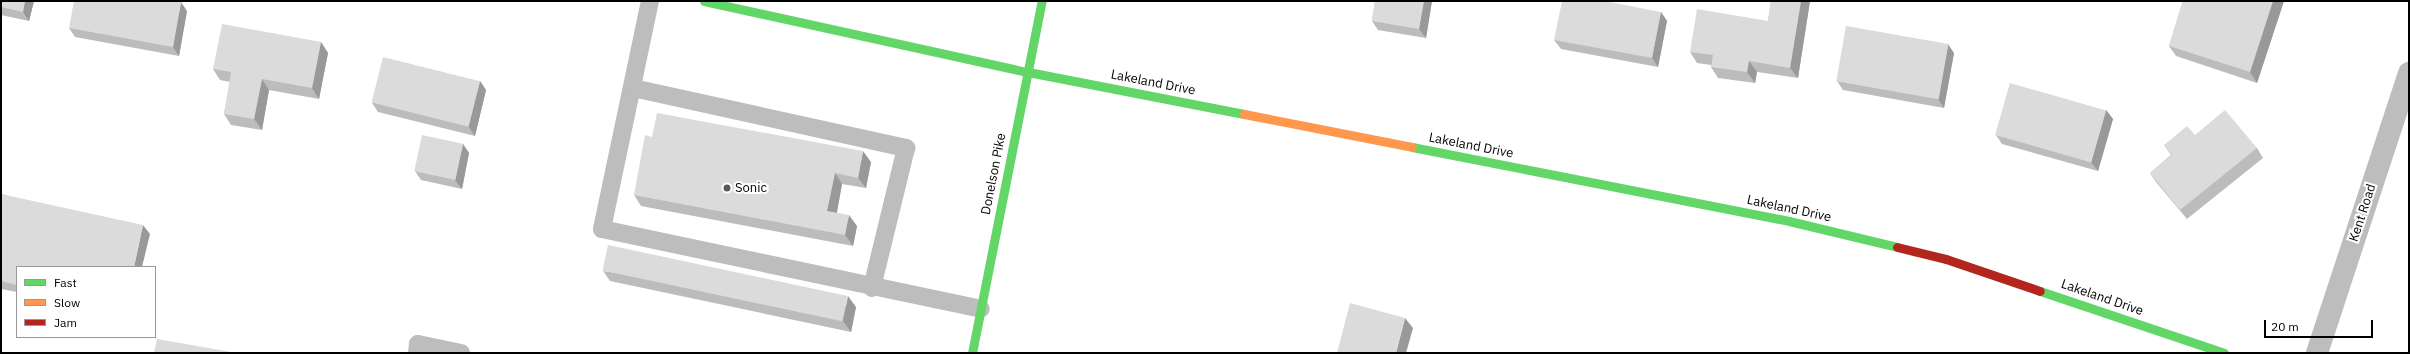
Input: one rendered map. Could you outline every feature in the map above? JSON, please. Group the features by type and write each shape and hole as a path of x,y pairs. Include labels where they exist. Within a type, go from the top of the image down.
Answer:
{"street":[{"name":"Lakeland Drive","path":"704,1 726,3 1028,72 1788,221 1946,259 2224,353"},
{"name":"Donelson Pike","path":"972,353 1042,1"},
{"name":"Kent Road","path":"2317,353 2409,73"}],"lane":[{"path":"650,1 633,88 602,229 872,288 981,308"},
{"path":"633,88 906,148 872,288"},
{"path":"416,353 418,344 461,353"}],"building":[{"path":"1,1 25,1 23,12 1,7"},
{"path":"74,1 181,2 173,47 69,28"},
{"path":"1375,1 1424,1 1419,29 1372,21"},
{"path":"1562,1 1604,1 1661,12 1652,58 1554,40"},
{"path":"1771,1 1801,1 1790,68 1749,61 1747,72 1711,67 1713,55 1690,52 1697,9 1768,21"},
{"path":"2183,1 2273,1 2250,72 2169,46"},
{"path":"222,24 321,42 312,88 262,79 254,119 224,114 231,72 213,69"},
{"path":"1846,26 1948,44 1939,99 1836,81"},
{"path":"383,57 480,81 469,127 372,103"},
{"path":"2010,83 2106,111 2091,162 1995,135"},
{"path":"2225,110 2257,148 2180,210 2150,173 2172,155 2164,145 2187,126 2195,135"},
{"path":"657,113 863,151 858,178 835,173 827,211 849,215 845,235 634,195 645,135 652,137"},
{"path":"422,135 463,144 455,180 414,171"},
{"path":"1,194 143,225 134,266 16,266 16,285 1,281"},
{"path":"608,245 848,296 842,321 603,270"},
{"path":"1350,303 1405,318 1396,353 1337,353"},
{"path":"157,339 237,353 154,353"}],"traffic: fast":[{"path":"704,1 1028,72 1244,114"},
{"path":"972,353 1042,1"},
{"path":"1412,147 1789,221 1897,247"},
{"path":"2040,291 2224,353"}],"traffic: slow":[{"path":"1244,114 1412,147"}],"traffic: jam":[{"path":"1897,247 1946,259 2040,291"}],"place":[{"name":"Sonic","path":"727,188"}]}
